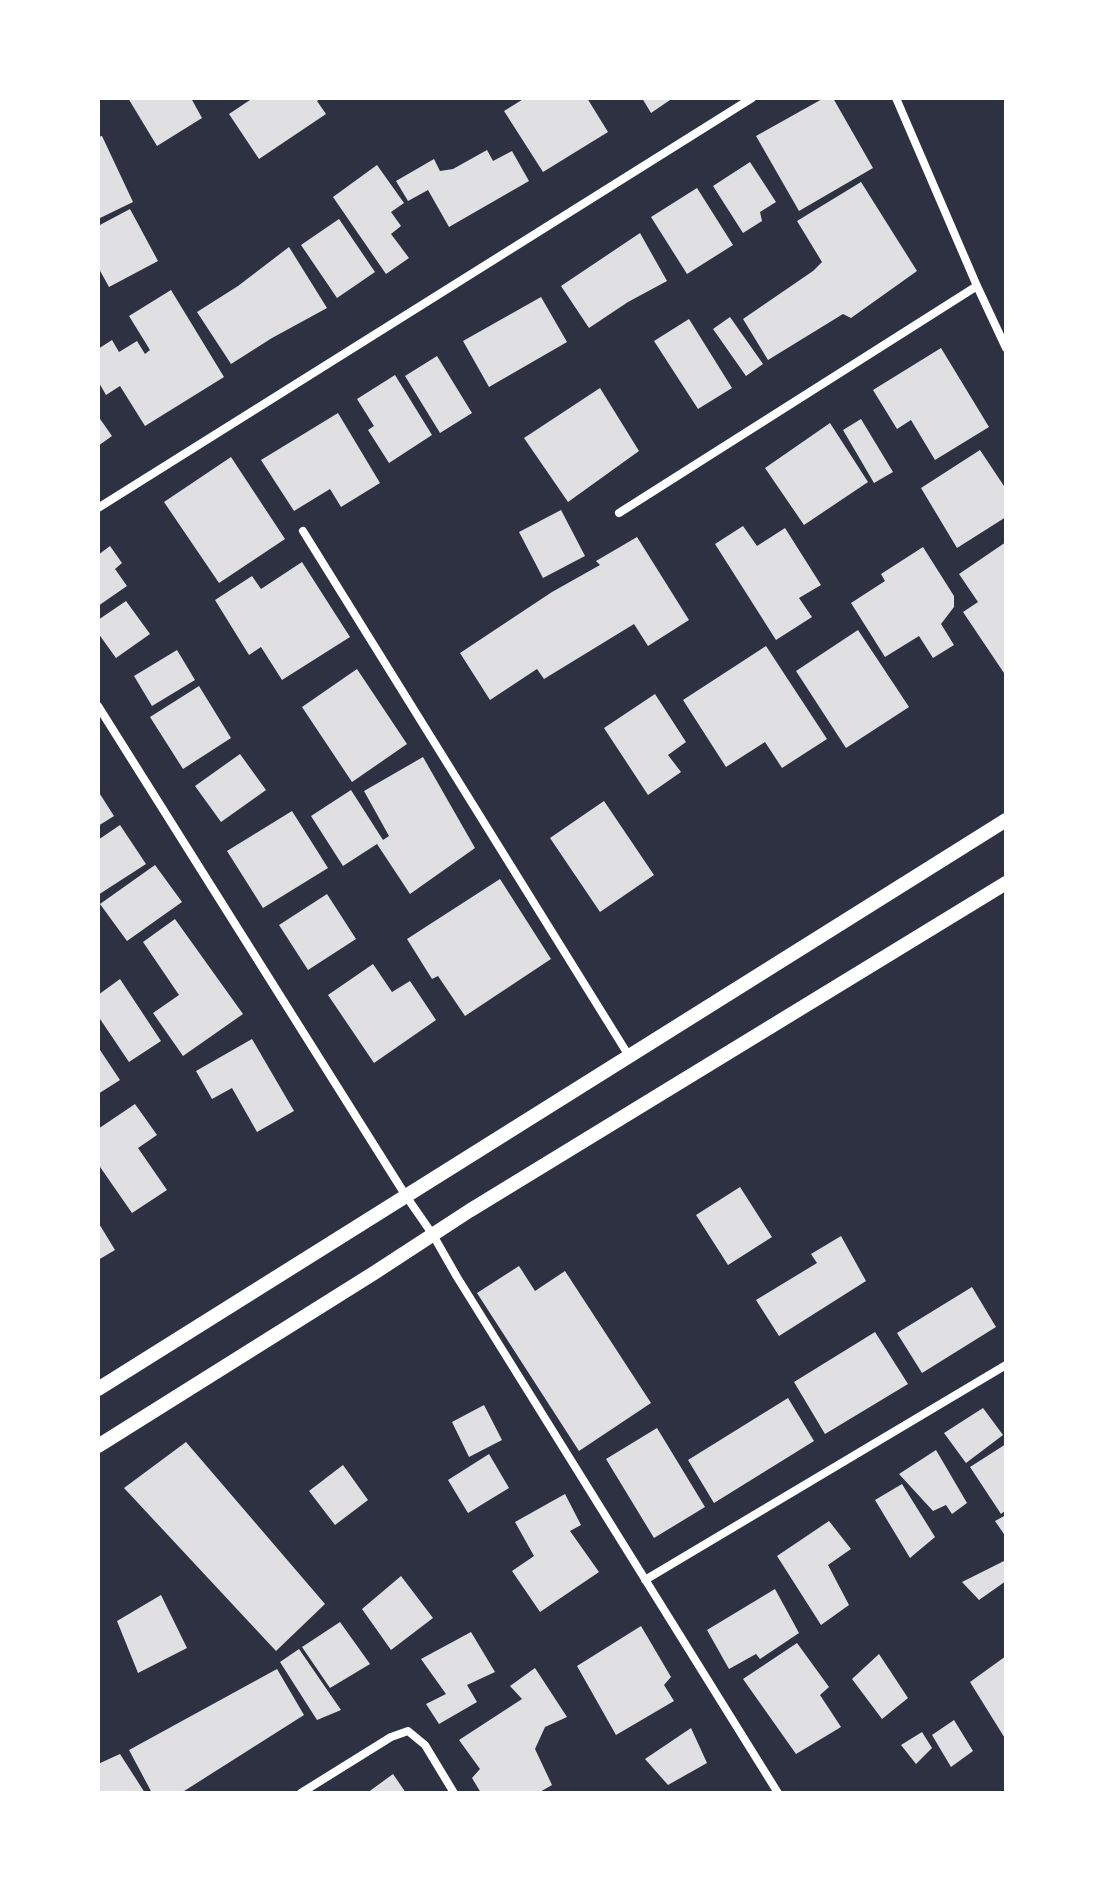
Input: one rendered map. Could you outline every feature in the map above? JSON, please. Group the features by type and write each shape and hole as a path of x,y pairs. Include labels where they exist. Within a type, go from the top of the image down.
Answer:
{"street":[{"path":"98,508 752,98"},
{"path":"896,98 1006,348"},
{"path":"619,513 977,286"},
{"path":"303,531 629,1056"},
{"path":"98,706 433,1235 778,1793"},
{"path":"98,1389 1006,820"},
{"path":"98,1446 469,1211 1006,883"},
{"path":"645,1580 1006,1365"},
{"path":"301,1793 391,1737 408,1731 425,1745 454,1793"}],"building":[{"path":"128,98 191,98 202,118 157,146"},
{"path":"253,98 321,98 317,101 326,114 259,159 229,114"},
{"path":"525,98 587,98 608,132 543,172 504,111"},
{"path":"642,98 673,98 651,113"},
{"path":"824,98 833,98 873,168 799,211 756,136"},
{"path":"102,136 133,202 98,219 98,137"},
{"path":"487,150 493,161 512,151 529,181 449,227 428,190 408,201 396,181 434,159 440,171 453,169"},
{"path":"750,162 776,202 760,212 762,221 743,233 713,186"},
{"path":"377,165 404,203 391,212 401,226 391,234 409,258 386,274 333,197"},
{"path":"861,182 917,271 851,318 843,314 768,360 743,319 822,262 797,221"},
{"path":"697,188 733,245 687,274 651,217"},
{"path":"130,209 158,261 109,287 98,267 98,226"},
{"path":"339,219 375,272 337,298 301,245"},
{"path":"640,233 667,281 589,328 561,286"},
{"path":"289,247 327,308 231,364 197,312 238,286"},
{"path":"171,290 224,377 145,426 120,386 106,395 98,381 98,349 112,340 119,352 137,341 145,354 150,350 129,316"},
{"path":"541,297 567,342 489,387 463,341"},
{"path":"730,317 763,364 746,376 713,329"},
{"path":"689,319 732,388 698,409 654,341"},
{"path":"941,348 989,427 935,460 911,420 897,429 873,390"},
{"path":"437,356 472,413 440,433 405,376"},
{"path":"395,375 432,435 389,463 368,430 374,426 357,399"},
{"path":"600,388 639,451 568,502 524,438"},
{"path":"338,413 380,483 341,507 330,489 294,511 261,460"},
{"path":"98,416 112,436 98,446"},
{"path":"861,419 893,472 874,483 843,430"},
{"path":"830,423 868,482 804,525 765,468"},
{"path":"980,450 1006,489 1006,517 957,548 921,488"},
{"path":"231,457 285,539 219,583 164,502"},
{"path":"561,510 585,556 543,578 519,532"},
{"path":"743,526 757,546 785,528 821,585 799,598 812,617 776,640 715,544"},
{"path":"637,537 689,620 648,646 634,624 544,679 537,669 490,700 460,653 552,592 600,565 596,561"},
{"path":"1006,542 1006,676 963,612 978,602 959,574"},
{"path":"110,546 122,563 115,569 127,586 98,606 98,555"},
{"path":"923,547 954,596 954,607 941,624 954,645 933,658 919,636 885,657 851,603 885,581 881,574"},
{"path":"302,562 350,637 282,680 261,647 249,655 215,600 252,576 261,589"},
{"path":"126,601 150,634 116,658 98,633 98,620"},
{"path":"858,630 909,707 846,748 796,671"},
{"path":"766,646 827,739 782,768 765,742 726,767 683,700"},
{"path":"177,650 195,680 152,706 134,676"},
{"path":"357,669 407,744 352,782 302,707"},
{"path":"199,686 231,738 183,769 150,717"},
{"path":"655,694 686,742 668,755 681,772 648,795 604,728"},
{"path":"240,754 266,790 221,822 195,786"},
{"path":"423,757 475,848 410,894 377,844 343,866 311,816 351,790 383,840 389,836 364,791"},
{"path":"98,791 114,816 98,826"},
{"path":"604,801 654,875 600,912 550,838"},
{"path":"292,811 328,868 263,908 227,851"},
{"path":"120,825 146,864 98,895 98,840"},
{"path":"155,865 182,902 127,941 100,904"},
{"path":"500,879 551,959 465,1016 438,976 432,979 407,939"},
{"path":"327,894 356,939 308,970 279,925"},
{"path":"175,919 243,1014 183,1056 153,1013 179,995 143,942"},
{"path":"373,964 392,992 410,981 436,1020 374,1063 328,995"},
{"path":"120,979 161,1041 129,1062 98,1016 98,995"},
{"path":"252,1039 294,1111 257,1132 232,1088 212,1099 196,1071"},
{"path":"98,1047 120,1080 98,1094"},
{"path":"135,1104 157,1135 138,1148 167,1190 132,1213 98,1164 98,1129"},
{"path":"740,1187 772,1237 728,1265 696,1215"},
{"path":"98,1222 115,1250 98,1260"},
{"path":"841,1236 866,1281 779,1336 756,1300 817,1263 811,1254"},
{"path":"519,1266 535,1291 565,1271 651,1403 579,1451 477,1293"},
{"path":"972,1287 996,1327 922,1373 897,1333"},
{"path":"875,1332 908,1384 825,1434 794,1382"},
{"path":"788,1398 814,1441 714,1503 688,1460"},
{"path":"484,1405 502,1440 469,1457 452,1422"},
{"path":"983,1408 1003,1435 966,1463 944,1433"},
{"path":"657,1428 705,1507 654,1538 606,1459"},
{"path":"186,1442 325,1604 276,1651 124,1488"},
{"path":"1006,1444 1006,1510 1001,1514 970,1467"},
{"path":"936,1450 967,1503 952,1514 946,1505 933,1511 899,1474"},
{"path":"489,1454 509,1488 468,1513 448,1480"},
{"path":"343,1465 368,1500 335,1525 309,1491"},
{"path":"902,1484 935,1537 910,1558 875,1500"},
{"path":"565,1494 581,1525 570,1531 599,1572 540,1612 512,1571 534,1556 515,1522"},
{"path":"1006,1515 1006,1537 995,1521"},
{"path":"829,1521 851,1549 828,1565 849,1605 821,1625 777,1556"},
{"path":"1006,1560 1006,1581 979,1600 962,1582"},
{"path":"401,1576 433,1618 391,1650 362,1609"},
{"path":"775,1589 799,1633 760,1659 756,1654 729,1669 707,1630"},
{"path":"161,1595 187,1648 138,1673 117,1621"},
{"path":"340,1622 370,1664 330,1688 302,1647"},
{"path":"641,1626 671,1677 664,1685 674,1701 616,1735 577,1666"},
{"path":"471,1632 495,1672 467,1685 477,1702 439,1724 426,1704 446,1694 421,1659"},
{"path":"797,1643 829,1687 820,1695 841,1727 796,1754 743,1679"},
{"path":"299,1649 341,1710 317,1720 280,1662"},
{"path":"879,1654 908,1698 882,1719 852,1679"},
{"path":"1006,1656 1006,1740 970,1682"},
{"path":"535,1668 567,1717 545,1727 535,1749 552,1785 538,1793 481,1793 472,1778 480,1769 459,1740 522,1699 510,1686"},
{"path":"277,1669 304,1715 181,1793 152,1793 129,1750"},
{"path":"954,1720 973,1751 951,1767 932,1735"},
{"path":"691,1728 707,1763 668,1785 645,1759"},
{"path":"922,1732 932,1748 916,1764 901,1745"},
{"path":"120,1754 145,1793 98,1793 98,1764"},
{"path":"393,1774 406,1793 367,1793"}]}
